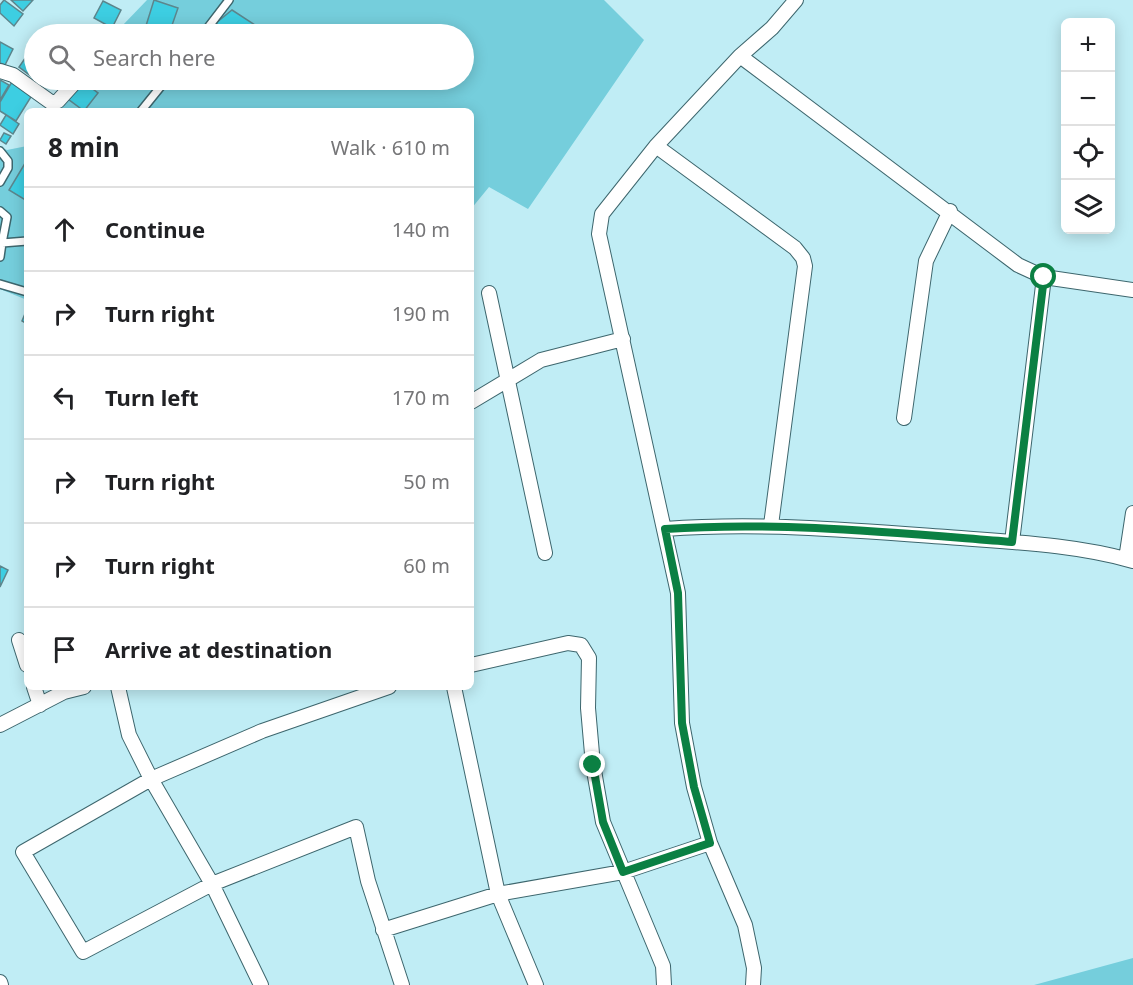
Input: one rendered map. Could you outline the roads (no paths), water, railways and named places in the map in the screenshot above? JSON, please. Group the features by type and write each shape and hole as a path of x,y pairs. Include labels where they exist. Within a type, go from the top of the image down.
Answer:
{"street":[{"path":"753,985 754,968 745,925 710,843 694,787 682,723 678,593 599,234 602,214 656,146 740,56 772,28 796,0"},
{"path":"740,56 950,211 1018,265 1044,277 1133,290"},
{"path":"0,71 13,75 24,83"},
{"path":"34,90 52,103 58,101 68,90"},
{"path":"656,146 795,248 803,258 805,266 771,525"},
{"path":"904,418 926,261 950,211"},
{"path":"1012,542 1044,277"},
{"path":"489,294 507,381 519,424 545,553"},
{"path":"474,400 542,360 623,339"},
{"path":"665,529 730,524 771,525 1012,542 1130,560 1133,513"},
{"path":"19,640 24,656"},
{"path":"474,664 568,643 581,645 589,658 588,708 593,765 603,822 663,966 664,985"},
{"path":"35,690 40,705"},
{"path":"0,725 72,690"},
{"path":"119,690 129,735 151,779 212,884 261,985"},
{"path":"380,690 262,731 151,779 23,852 83,952 212,884 356,827 368,881 402,985"},
{"path":"455,690 498,894 536,985"},
{"path":"383,930 498,894 623,872 710,843"}],"lane":[{"path":"210,24 229,0"},
{"path":"143,108 158,90"},
{"path":"0,151 8,161 8,168 0,182"},
{"path":"0,211 7,217 0,256"},
{"path":"2,243 24,241"},
{"path":"0,284 24,291"}]}
